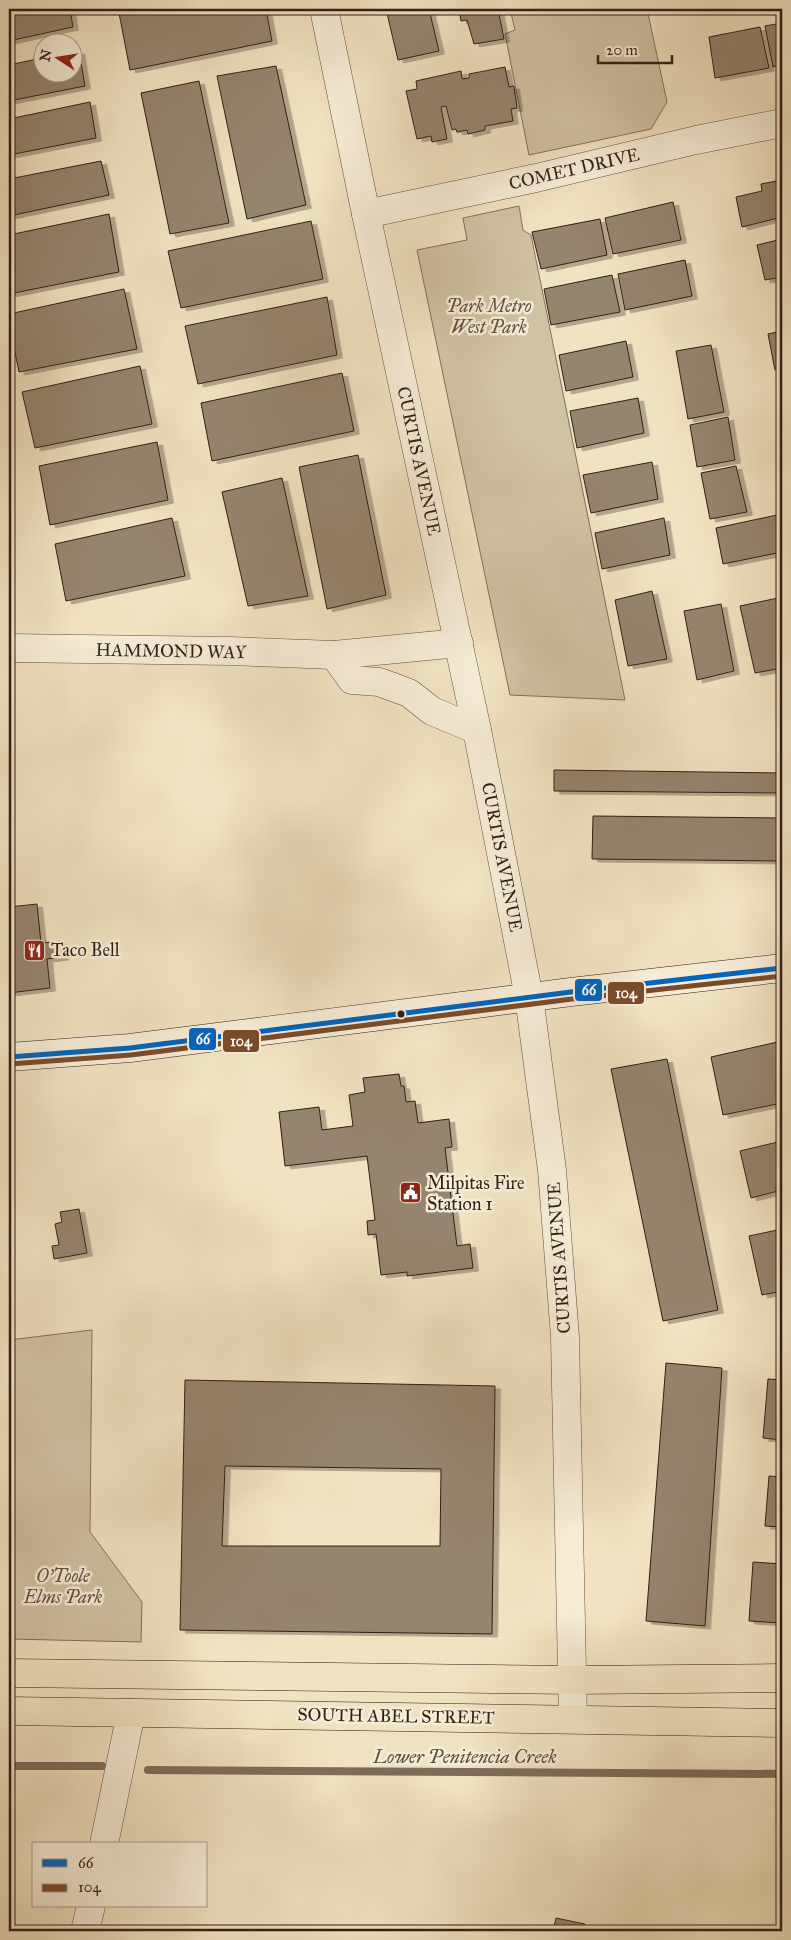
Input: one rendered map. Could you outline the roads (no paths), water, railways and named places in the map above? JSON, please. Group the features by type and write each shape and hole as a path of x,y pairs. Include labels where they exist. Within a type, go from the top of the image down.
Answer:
{"main road":[{"name":"SOUTH ABEL STREET","path":"9,1672 574,1680 782,1678"},
{"path":"79,1672 115,1698 131,1713 142,1696 157,1684 176,1675"},
{"name":"SOUTH ABEL STREET","path":"9,1711 782,1723"}],"street":[{"name":"CURTIS AVENUE","path":"324,9 366,214 459,643 529,997 552,1170 565,1337 574,1680 573,1719"},
{"name":"COMET DRIVE","path":"366,214 536,178 696,140 782,123"},
{"name":"HAMMOND WAY","path":"9,648 230,651 334,655 459,643"},
{"path":"334,655 352,680 379,682 401,690 432,711 477,730"},
{"path":"9,1056 130,1048 529,997 782,968"},
{"path":"104,1842 131,1713"},
{"path":"85,1931 91,1908"}],"waterway":[{"name":"Lower Penitencia Creek","path":"9,1766 102,1766"},
{"name":"Lower Penitencia Creek","path":"148,1770 782,1774"}],"place":[{"name":"Taco Bell","path":"35,950"},
{"name":"Milpitas Fire Station 1","path":"411,1193"}],"park label":[{"name":"Park Metro West Park","path":"489,316"},
{"name":"O'Toole Elms Park","path":"63,1586"}]}
